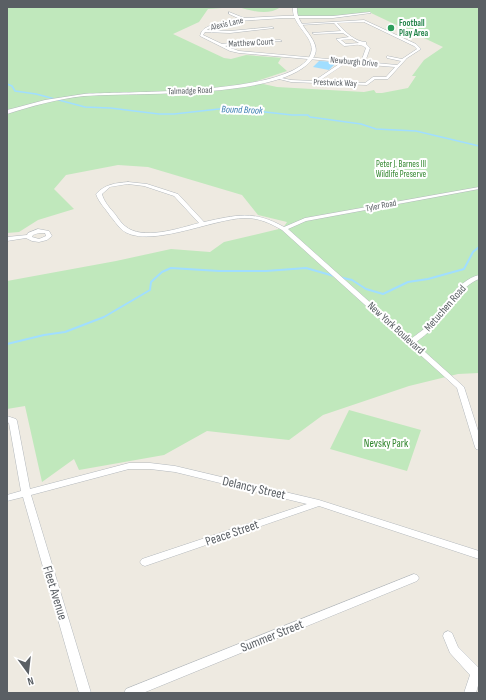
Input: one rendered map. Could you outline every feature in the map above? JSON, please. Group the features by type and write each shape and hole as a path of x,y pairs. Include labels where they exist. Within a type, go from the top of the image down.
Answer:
{"street":[{"path":"295,7 295,17 313,44 314,50 311,58"},
{"path":"230,13 243,19"},
{"name":"Alexis Lane","path":"311,58 248,53 231,50 201,35 202,31 219,24 243,19 333,17 370,13"},
{"name":"Prestwick Way","path":"277,78 291,81 366,84 374,78 387,78 402,60 420,48 364,21 300,24"},
{"path":"335,23 344,32 364,43 368,48 363,62"},
{"path":"202,31 230,32 272,28"},
{"path":"314,33 344,32"},
{"path":"354,38 338,39 344,45 364,43"},
{"name":"Matthew Court","path":"222,45 246,42 280,41"},
{"path":"388,57 402,60"},
{"name":"Newburgh Drive","path":"311,58 397,66"},
{"name":"Talmadge Road","path":"7,112 60,98 96,94 212,90 251,85 277,78 300,68 311,58"},
{"path":"315,82 346,61"},
{"path":"381,70 386,65"},
{"path":"374,78 378,74"},
{"name":"New York Boulevard","path":"203,224 176,195 145,185 128,183 114,184 104,188 99,194 101,200 123,228 132,233 144,235 156,234 251,216 266,218 284,228 460,386 479,447"},
{"name":"Tyler Road","path":"284,228 305,220 479,188"},
{"path":"7,239 29,236"},
{"name":"Metuchen Road","path":"411,342 424,333 433,324 468,282 479,277"},
{"name":"Fleet Avenue","path":"7,419 13,421 26,492 85,693"},
{"name":"Delancy Street","path":"7,498 122,468 150,466 175,469 319,503 479,555"},
{"name":"Peace Street","path":"145,562 319,503"},
{"name":"Summer Street","path":"130,693 414,578"},
{"path":"448,636 454,650 477,675 470,693"}],"green space":[{"name":"Peter J. Barnes III Wildlife Preserve","path":"7,7 236,7 208,9 199,22 173,34 224,58 231,59 246,55 284,58 281,58 278,63 287,71 254,82 277,87 364,92 374,90 376,93 382,93 408,88 416,76 412,76 424,60 443,47 371,13 295,17 297,7 479,7 479,373 458,374 409,386 323,415 289,440 207,431 164,455 79,470 74,459 42,482 25,406 7,409 7,281 116,261 171,249 210,252 224,242 283,228 287,222 258,215 242,195 148,167 118,165 66,175 54,189 74,209 38,220 19,232 7,233"},
{"path":"238,7 281,7 276,10 260,12"},
{"name":"Nevsky Park","path":"349,410 421,430 407,471 330,449"}],"water":[{"path":"319,61 336,63 329,70 313,67"}],"waterway":[{"name":"Bound Brook","path":"7,84 12,86 15,91 36,94 85,107 110,108 159,114 174,114 228,108 292,115 308,115 310,117 361,124 376,129 416,131 479,146"},
{"path":"339,277 352,280 366,289 383,294 408,282 428,279 464,269 473,252 479,247"},
{"path":"7,344 44,335 65,332 104,317 150,290 151,282 162,272 171,268 219,271 266,271 306,268 334,276"}],"place":[{"name":"Football Play Area","path":"391,28"}]}
